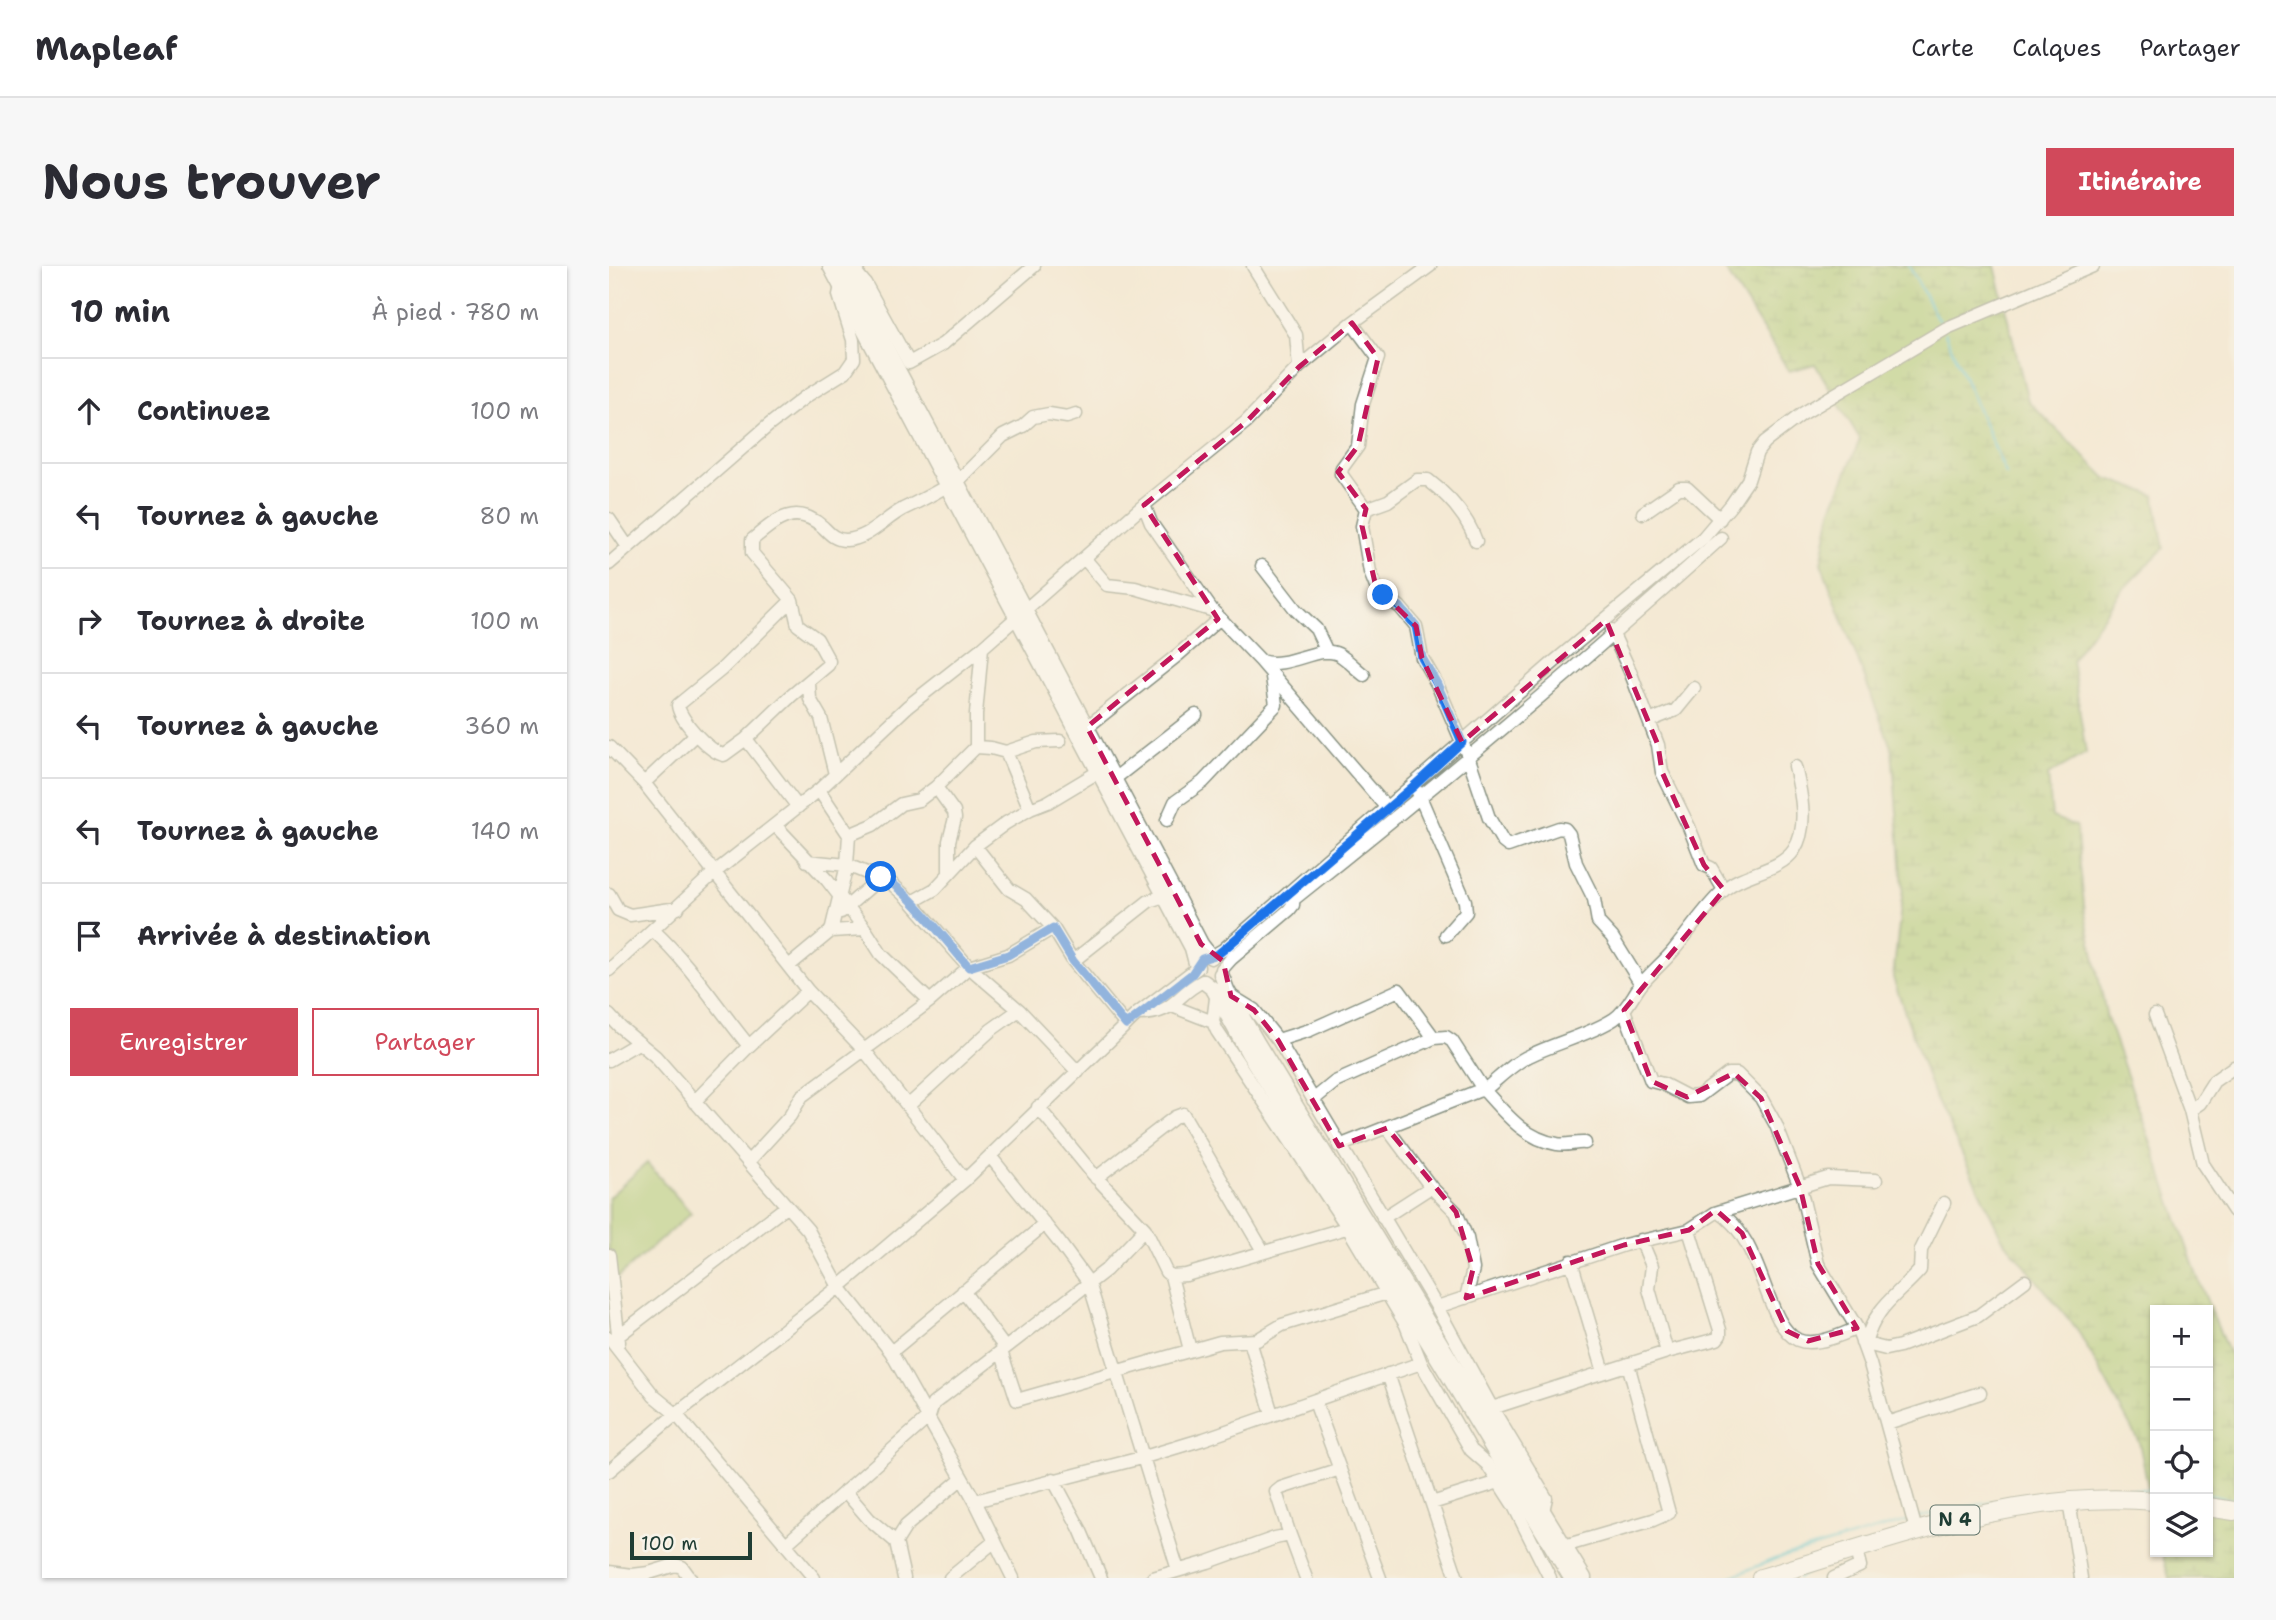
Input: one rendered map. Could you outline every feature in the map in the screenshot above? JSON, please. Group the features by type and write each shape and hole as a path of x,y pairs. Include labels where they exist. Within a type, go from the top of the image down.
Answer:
{"highway":[{"name":"N 4","path":"1761,1578 1916,1530 2013,1508 2069,1501 2150,1502"},
{"path":"2213,1508 2234,1511"}],"main road":[{"path":"830,266 850,273 903,366 952,484"},
{"path":"850,273 952,484 1020,613 1098,772 1168,894 1211,957 1219,961 1223,997"},
{"path":"1020,613 1087,727 1114,779 1192,948 1200,975 1223,997 1352,1226 1584,1578"},
{"path":"1200,975 1202,959 1211,957"},
{"path":"1200,975 1216,981 1222,971"},
{"path":"1253,1049 1539,1513 1570,1578"}],"street":[{"path":"903,366 943,344 1034,266"},
{"path":"1254,266 1296,335 1299,366"},
{"path":"609,970 715,872 799,807 907,707 982,648 1144,505 1245,422 1299,366 1430,266"},
{"path":"1222,971 1231,959 1289,910 1294,893 1387,808 1703,538 1748,480 1757,452 1765,442 1802,414 1943,330 2093,266"},
{"path":"609,564 769,425 805,397 845,372 854,359 853,340 839,295 850,273"},
{"path":"1352,323 1378,358 1363,404 1358,446 1342,468 1343,478 1366,509 1362,526 1373,579 1383,595 1400,607 1416,626 1422,658 1437,684 1462,742 1489,818 1505,845 1559,828 1565,829 1569,834 1576,863 1594,899 1598,922 1612,937 1641,984"},
{"path":"792,600 722,669 678,705 680,714 696,734 720,755 746,740 828,665 829,661 817,639 798,625 792,600 752,553 752,540 774,521 784,516 796,515 809,518 838,539 857,538 903,509 952,484 1003,436 1023,426 1033,416 1076,414"},
{"path":"1366,509 1388,501 1417,480 1428,480 1469,522 1476,541"},
{"path":"1643,513 1679,488 1687,488 1720,519"},
{"path":"1144,505 1151,523 1216,614 1261,660 1387,808"},
{"path":"609,519 628,547"},
{"path":"1211,957 1421,799 1614,635 1721,538"},
{"path":"1084,558 1107,585 1135,589 1216,614"},
{"path":"1262,566 1316,629 1327,652"},
{"path":"1087,727 1179,654 1216,614"},
{"path":"1606,620 1658,745 1662,772 1704,865 1716,875 1724,890"},
{"path":"849,835 873,825 901,804 919,800 976,747 982,648"},
{"path":"1261,660 1277,664 1327,652 1337,654 1364,675"},
{"path":"1167,820 1175,802 1203,782 1276,705 1271,673"},
{"path":"809,683 810,699 821,718 835,774"},
{"path":"1649,721 1676,710 1694,688"},
{"path":"1114,779 1196,715"},
{"path":"643,783 696,734"},
{"path":"746,740 799,807"},
{"path":"976,747 1006,752 1036,742 1060,741"},
{"path":"1006,752 1030,808"},
{"path":"611,754 643,783 808,991 865,1051 876,1068 909,1105 965,1180"},
{"path":"1339,1146 1488,1087 1524,1058 1596,1029 1623,1010 1641,984 1672,953 1724,890 1741,878 1777,864 1793,853 1802,830 1803,817 1795,767"},
{"path":"912,902 935,889 975,846 1006,823 1098,772"},
{"path":"1415,785 1465,901 1466,912 1446,935"},
{"path":"936,787 954,812 955,818 949,841 949,873"},
{"path":"819,790 849,835 848,865 832,925"},
{"path":"775,825 827,880 866,929 881,954 930,1001"},
{"path":"975,846 1009,889 1026,899 1053,928 1073,961 1126,1025"},
{"path":"807,861 848,865 891,883 912,902 969,967 1019,1010 1077,1072"},
{"path":"789,965 881,877"},
{"path":"609,894 618,910 624,914 678,908"},
{"path":"1073,961 1149,901 1168,894"},
{"path":"832,925 866,929"},
{"path":"748,1162 790,1115 802,1096 930,1001 969,967 1008,955 1053,928"},
{"path":"653,930 685,962 749,1046"},
{"path":"1137,1014 1156,1014 1172,1006 1195,986 1200,975"},
{"path":"609,1471 676,1414 839,1287 965,1180 1137,1014 1200,975"},
{"path":"1277,1040 1310,1030 1399,990 1434,1038"},
{"path":"694,1102 808,991"},
{"path":"1213,1022 1223,997 1254,1010 1277,1040 1437,1307 1492,1408 1543,1491 1547,1502 1539,1513"},
{"path":"1172,1006 1213,1022 1228,1050 1352,1226 1406,1325 1421,1363 1471,1450 1487,1464 1514,1506 1550,1578"},
{"path":"909,1105 991,1030 1019,1010"},
{"path":"1623,1010 1651,1081 1688,1097 1699,1096 1731,1073 1740,1075 1761,1098 1776,1125 1800,1187 1818,1264 1864,1344 1916,1530"},
{"path":"609,1015 619,1027 655,1056 808,1230 839,1287 891,1352 929,1416 1013,1578"},
{"path":"2155,1015 2190,1110 2203,1164 2234,1211"},
{"path":"1313,1100 1335,1082 1434,1038 1445,1037 1452,1041 1483,1089 1513,1122 1532,1136 1553,1144 1585,1143"},
{"path":"609,1060 638,1043"},
{"path":"2190,1110 2200,1103 2211,1085 2231,1075"},
{"path":"1038,1107 1096,1178 1145,1228 1166,1272 1171,1276 1190,1350"},
{"path":"1096,1178 1182,1114 1263,1251"},
{"path":"1387,1128 1431,1187 1457,1212 1467,1238 1473,1269 1466,1298"},
{"path":"990,1157 1089,1283 1141,1458 1178,1570"},
{"path":"1437,1307 1571,1261 1641,1240 1689,1230 1719,1212 1828,1178 1876,1180"},
{"path":"1383,1218 1431,1187"},
{"path":"1864,1344 1870,1328 1888,1299 1920,1270 1921,1250 1944,1203"},
{"path":"614,1337 787,1206"},
{"path":"1719,1212 1732,1220 1742,1233 1787,1332 1801,1341 1808,1341 1830,1339 1857,1328"},
{"path":"891,1352 1045,1224"},
{"path":"1171,1276 1186,1275 1352,1226"},
{"path":"786,1544 929,1416 933,1404 1106,1270 1145,1228"},
{"path":"1492,1408 1667,1352 1717,1339 1720,1335 1689,1230"},
{"path":"1641,1240 1652,1266 1649,1289 1667,1352"},
{"path":"609,1255 614,1337 620,1353 654,1396 676,1414 814,1578"},
{"path":"1571,1261 1604,1372"},
{"path":"1864,1344 1886,1349 1900,1346 1978,1315 2025,1282"},
{"path":"963,1291 1003,1349 1017,1400 1220,1342 1257,1340 1282,1325 1387,1293"},
{"path":"1250,1341 1272,1414"},
{"path":"975,1501 1204,1439 1421,1363"},
{"path":"1564,1546 1669,1513 1628,1364"},
{"path":"1388,1374 1457,1578"},
{"path":"1887,1423 1980,1393"},
{"path":"1315,1402 1380,1578"},
{"path":"1306,1578 1276,1492 1340,1469"},
{"path":"896,1542 906,1526 962,1478"},
{"path":"1053,1479 1080,1529 1101,1578"},
{"path":"1432,1503 1499,1482"},
{"path":"845,1491 869,1519 896,1542 904,1578"},
{"path":"2069,1501 2081,1578"},
{"path":"1153,1578 1290,1535"},
{"path":"950,1578 995,1541"},
{"path":"1834,1578 1860,1566 1856,1550"},
{"path":"609,1572 632,1575 675,1565 682,1567 690,1578"}],"highlighted area":[{"path":"1352,323 1378,358 1358,446 1338,472 1366,509 1362,526 1376,587 1416,626 1422,658 1462,742 1606,620 1658,745 1662,772 1704,865 1724,890 1624,1010 1651,1081 1687,1097 1734,1073 1761,1098 1800,1187 1818,1264 1857,1328 1808,1341 1787,1331 1742,1233 1716,1210 1689,1230 1624,1245 1466,1298 1473,1269 1456,1212 1387,1128 1339,1146 1278,1040 1254,1010 1231,996 1223,961 1201,944 1087,727 1218,619 1144,505 1246,422 1299,367"}],"green space":[{"path":"1723,266 1995,266 2028,401 2106,478 2154,495 2164,548 2123,589 2072,660 2086,753 2048,775 2052,817 2076,826 2085,914 2107,1018 2209,1305 2150,1305 2150,1496 2139,1442 2077,1329 2002,1238 1933,1093 1893,978 1903,888 1892,750 1821,563 1831,511 1860,439 1815,364 1789,371"},
{"path":"647,1163 691,1213 617,1278 609,1269 609,1197"},
{"path":"2213,1315 2234,1367 2234,1578 2169,1578 2163,1557 2213,1557"}],"waterway":[{"path":"1909,266 1942,327"},
{"path":"1945,333 2006,474"},
{"path":"1916,1518 2035,1495 2093,1490 2150,1490"},
{"path":"2213,1496 2234,1500"},
{"path":"1728,1578 1775,1559 1910,1520"},
{"path":"1798,1578 1808,1572"}],"route":[{"path":"881,877 912,902 969,967 1008,955 1053,928 1073,961 1126,1025 1192,974 1199,961 1223,950 1462,742 1433,675 1422,658 1416,626 1400,607 1383,595"}]}
